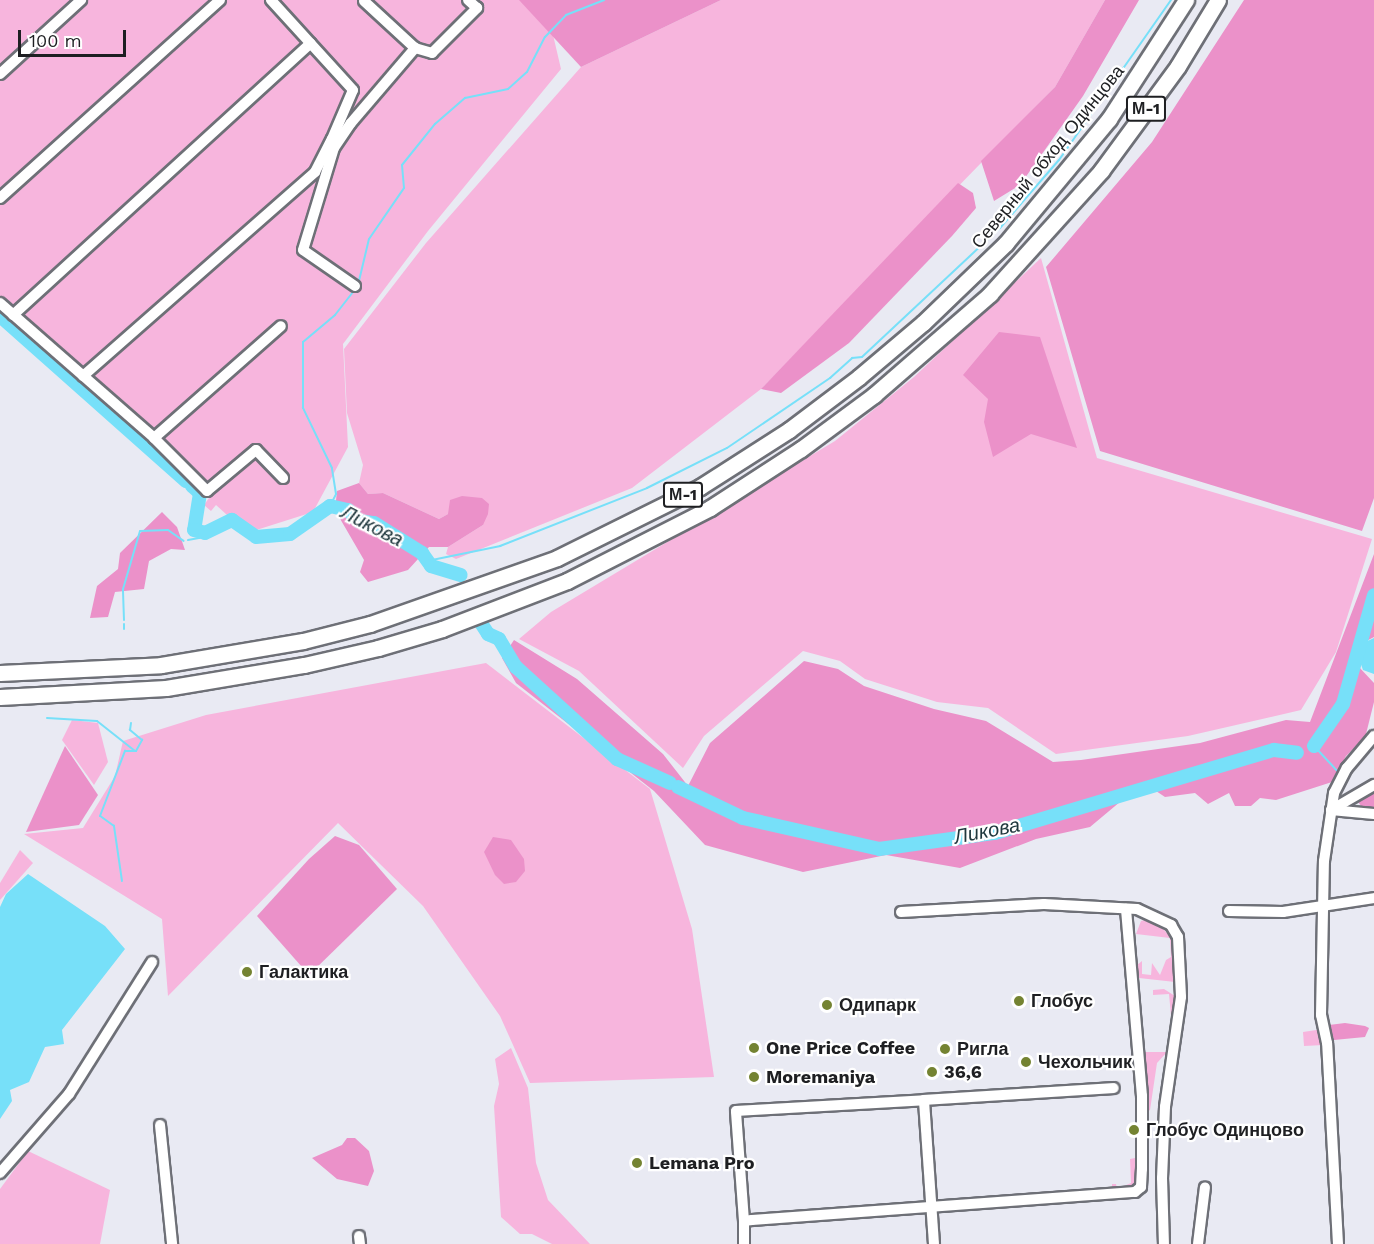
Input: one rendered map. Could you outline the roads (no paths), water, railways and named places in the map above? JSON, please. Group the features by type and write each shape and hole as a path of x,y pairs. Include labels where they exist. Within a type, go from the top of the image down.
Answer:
{"highway":[{"name":"Северный обход Одинцова","path":"0,673 161,664 303,641 370,624 556,558 700,487 789,430 859,376 923,323 1006,243 1109,119 1186,0"},
{"name":"М-1","path":"0,697 178,686 304,665 378,648 441,629 567,581 710,508 801,449 874,395 990,294 1101,171 1178,66 1218,0"}],"street":[{"path":"0,74 81,0"},
{"path":"0,198 219,0"},
{"path":"83,376 315,172 353,90 271,0"},
{"path":"364,0 415,48 432,53 476,3"},
{"path":"13,315 311,43"},
{"path":"355,286 303,250 334,148 351,123 415,48"},
{"path":"0,303 154,438 207,491 256,450 284,478"},
{"path":"154,438 281,326"},
{"path":"1338,1244 1327,1043 1321,1015 1321,904 1331,810 1347,768 1374,736"},
{"path":"1331,810 1374,785"},
{"path":"1331,810 1374,814"},
{"path":"1229,911 1283,912 1321,904 1374,898"},
{"path":"901,912 1044,904 1126,909 1160,917 1172,926 1178,937 1181,997 1165,1107 1162,1178 1164,1244"},
{"path":"744,1221 931,1206 1124,1195 1141,1187 1142,1096 1126,909"},
{"path":"0,1173 69,1094 152,962"},
{"path":"744,1244 736,1111 1114,1088"},
{"path":"924,1100 934,1244"},
{"path":"160,1125 172,1244"},
{"path":"1198,1244 1205,1187"}],"water":[{"path":"1374,638 1374,674 1363,670 1355,647"},
{"path":"28,874 105,926 125,949 62,1030 64,1044 45,1047 29,1082 10,1090 12,1101 0,1119 0,907 6,894"}],"waterway":[{"path":"358,285 369,239 404,188 402,165 435,124 465,98 508,89 527,72 545,37 566,15 604,0"},
{"path":"427,561 500,546 647,488 727,448 830,378 852,358 862,357 1000,228 1059,160 1171,0"},
{"path":"330,506 336,494 332,468 303,408 303,342 335,315 355,289"},
{"name":"Ликова","path":"0,316 186,481"},
{"name":"Ликова","path":"192,486 200,493 194,530 205,533 232,520 256,537 290,534 330,506 348,510 359,521 374,523 422,553 431,566 461,575"},
{"path":"124,620 123,589 140,531 168,530 184,541"},
{"path":"188,540 199,538 200,532"},
{"name":"Ликова","path":"1314,746 1343,704 1374,595"},
{"name":"Ликова","path":"479,620 488,634 499,639 516,667 617,759 670,783"},
{"path":"124,624 124,629"},
{"path":"47,718 97,721 135,751"},
{"path":"122,881 114,826 100,816 125,751 136,751 142,740 130,730 131,723"},
{"path":"1314,746 1339,773"},
{"name":"Ликова","path":"678,787 743,818 879,849 995,833 1274,750 1297,753"}],"place":[{"name":"Галактика","path":"247,972"},
{"name":"Глобус","path":"1019,1001"},
{"name":"Одипарк","path":"827,1005"},
{"name":"One Price Coffee","path":"754,1048"},
{"name":"Ригла","path":"945,1049"},
{"name":"Чехольчик","path":"1026,1062"},
{"name":"36,6","path":"932,1072"},
{"name":"Moremaniya","path":"754,1077"},
{"name":"Глобус Одинцово","path":"1134,1130"},
{"name":"Lemana Pro","path":"637,1163"}]}
